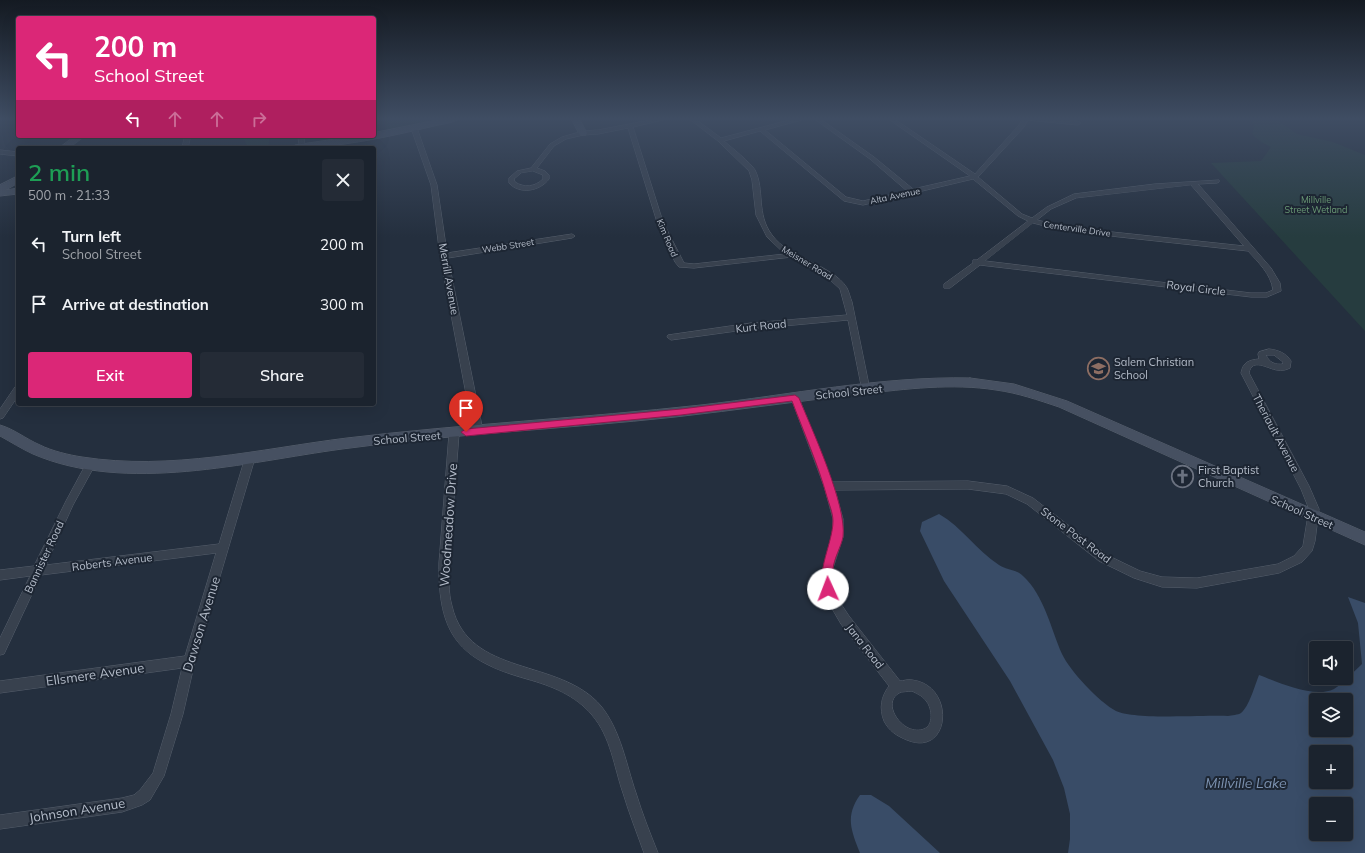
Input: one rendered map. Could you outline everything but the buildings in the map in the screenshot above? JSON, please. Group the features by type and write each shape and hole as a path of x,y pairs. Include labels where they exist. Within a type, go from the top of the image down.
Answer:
{"street":[{"name":"Merrill Avenue","path":"424,158 434,185 444,256 478,431"},
{"path":"533,169 546,175 545,181 540,185 522,188 512,183 512,177 516,173 533,169 542,158"},
{"name":"Kim Road","path":"640,158 660,222 679,262 682,264 694,266 792,255"},
{"name":"Meisner Road","path":"739,158 752,170 755,180 759,215 766,232 779,246 792,255 825,272 840,283 846,297 851,317 866,390"},
{"name":"Alta Avenue","path":"796,158 850,201 863,203 975,177"},
{"path":"872,158 912,192"},
{"name":"Centerville Drive","path":"949,158 966,169 1012,209 1032,221 1065,229 1250,249"},
{"path":"975,177 993,158"},
{"path":"2,192 16,180"},
{"path":"948,286 976,262 1049,208 1074,196 1217,181"},
{"name":"Royal Circle","path":"976,262 1252,295 1273,294 1277,291 1278,287 1274,278 1193,183"},
{"path":"2,192 16,191"},
{"name":"Webb Street","path":"444,256 572,236"},
{"name":"Kurt Road","path":"671,338 751,326 851,317"},
{"name":"Theriault Avenue","path":"1264,361 1248,365 1245,371 1246,376 1306,489 1314,509 1314,517"},
{"name":"School Street","path":"0,430 44,453 90,465 153,467 209,463 355,443 681,412 922,384 968,383 997,385 1027,392 1088,415 1365,539"},
{"path":"0,416 16,393"},
{"name":"Jana Road","path":"795,398 829,486 836,509 839,528 828,568 828,589 832,600 845,620 897,688"},
{"name":"Woodmeadow Drive","path":"454,434 443,579 445,607 453,628 468,647 479,655 506,667 550,679 564,685 587,700 597,711 611,735 638,820 651,853"},
{"name":"Dawson Avenue","path":"150,790 158,776 177,714 189,661 250,458"},
{"name":"Bannister Road","path":"0,650 90,465"},
{"name":"Stone Post Road","path":"829,486 968,485 1007,490 1030,501 1092,550 1114,564 1144,577 1174,583 1212,581 1289,564 1298,559 1308,548 1314,517"},
{"name":"Roberts Avenue","path":"0,575 37,572 224,548"},
{"name":"Ellsmere Avenue","path":"0,688 189,661"},
{"path":"904,685 916,687 928,693 934,700 939,717 937,725 932,731 925,735 908,735 893,724 886,707 887,699 891,692 897,688 904,685"},
{"name":"Johnson Avenue","path":"0,822 122,804 137,800 150,790"}],"green space":[{"name":"Millville Street Wetland","path":"1263,158 1365,158 1365,331 1211,163 1261,161"}],"water":[{"name":"Millville Lake","path":"939,514 955,525 991,559 1002,567 1017,572 1023,576 1042,602 1062,654 1071,669 1086,686 1109,707 1125,714 1153,716 1228,716 1238,714 1241,713 1247,706 1259,675 1306,691 1326,692 1340,685 1353,685 1353,673 1362,664 1358,623 1348,597 1365,603 1365,853 1068,853 1070,839 1070,814 1064,788 1053,760 1010,681 944,581 920,531 922,522"},
{"path":"860,795 871,795 889,806 940,853 860,853 852,830 851,817 852,810"}],"place":[{"name":"Salem Christian School","path":"1098,368"},
{"name":"First Baptist Church","path":"1183,476"}],"route":[{"path":"466,432 681,412 795,398 829,486 838,519 838,537 828,568 828,589"}]}
